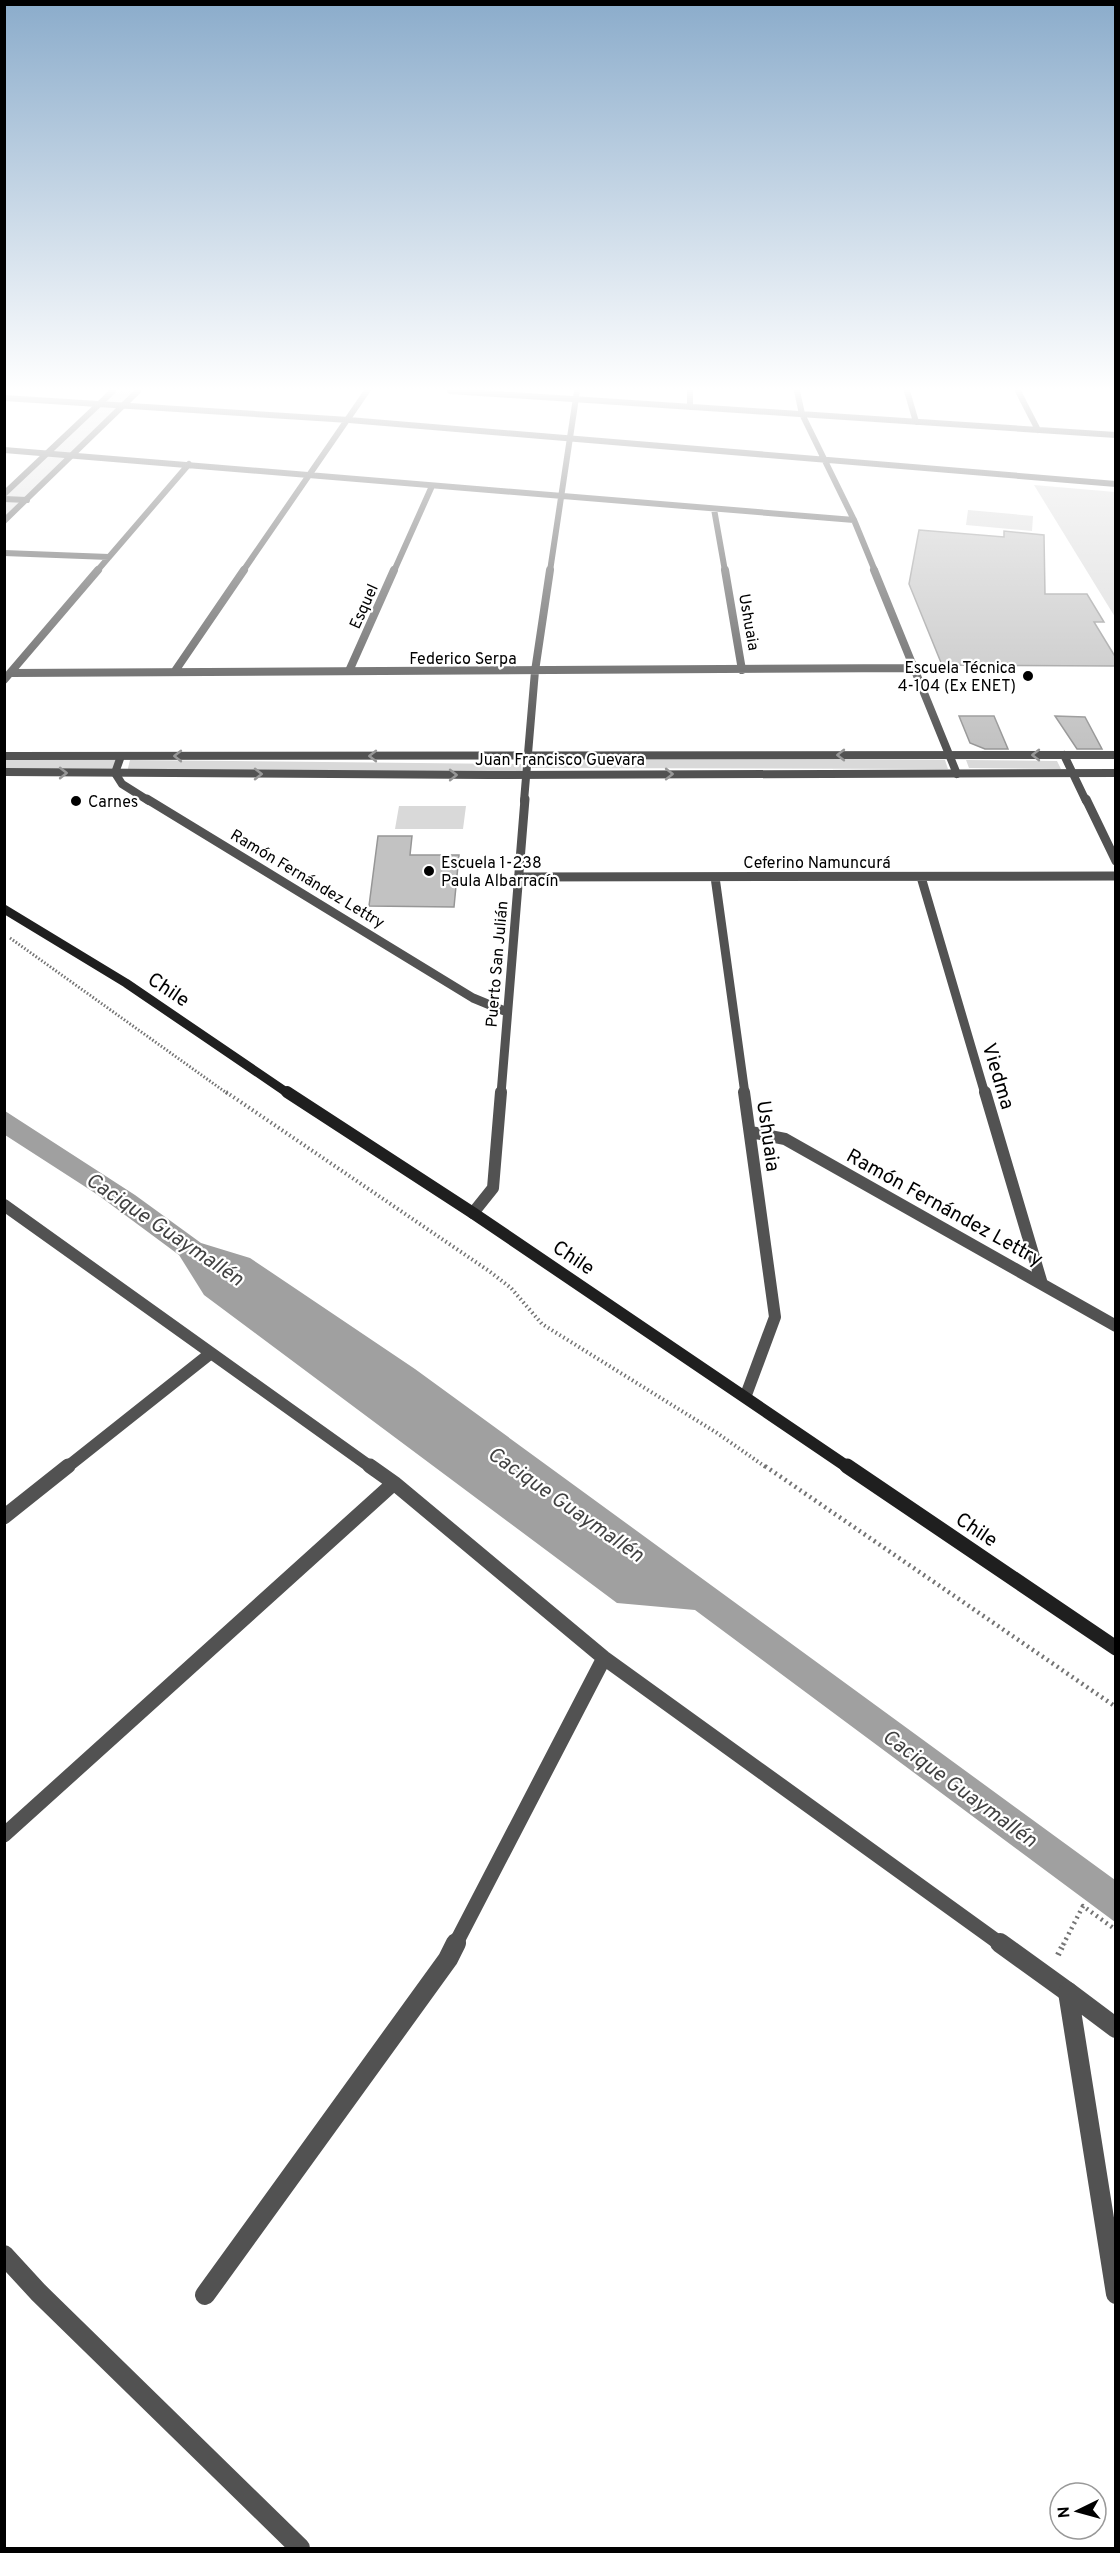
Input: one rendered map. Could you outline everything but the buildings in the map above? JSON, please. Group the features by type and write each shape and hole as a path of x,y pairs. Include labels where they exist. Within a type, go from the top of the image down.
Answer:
{"main road":[{"name":"Chile","path":"4,909 126,983 303,1103 473,1213 746,1395 1116,1648"}],"street":[{"path":"4,521 16,510"},
{"path":"4,680 149,510"},
{"path":"175,671 285,510"},
{"name":"Esquel","path":"349,671 421,510"},
{"name":"Puerto San Julián","path":"473,1213 492,1188 535,671 558,510"},
{"name":"Ushuaia","path":"714,510 742,670"},
{"path":"729,510 854,520"},
{"path":"849,510 957,774"},
{"path":"4,553 109,557"},
{"name":"Federico Serpa","path":"11,673 915,668"},
{"path":"1064,755 1116,861"},
{"name":"Juan Francisco Guevara","path":"4,756 1116,755"},
{"path":"115,773 121,756"},
{"name":"Juan Francisco Guevara","path":"4,772 1116,773"},
{"name":"Ramón Fernández Lettry","path":"115,773 122,784 473,998 507,1012"},
{"name":"Ceferino Namuncurá","path":"518,876 1116,876"},
{"name":"Ushuaia","path":"715,877 775,1317 746,1395"},
{"name":"Viedma","path":"921,877 1042,1284"},
{"name":"Ramón Fernández Lettry","path":"751,1132 785,1139 1116,1326"},
{"path":"4,1205 394,1484 604,1658 1116,2028"},
{"path":"4,1517 211,1353"},
{"path":"4,1835 394,1484"},
{"path":"205,2295 448,1959 604,1658"},
{"path":"1068,1992 1116,2294"},
{"path":"4,2255 38,2292 300,2548"}],"path":[{"path":"4,934 263,1119 489,1271 511,1288 542,1324 717,1432 1116,1707"},
{"path":"1047,1977 1083,1906 1116,1930"}],"shaded area":[{"path":"5,510 16,510 5,521"},
{"path":"968,510 1033,516 1032,531 966,525"},
{"path":"1049,510 1115,510 1115,617"},
{"path":"117,758 112,772 5,772 5,759"},
{"path":"532,759 945,760 948,769 532,768"},
{"path":"130,760 521,764 522,773 127,772"},
{"path":"966,760 1057,761 1061,769 969,768"},
{"path":"399,806 466,806 463,829 395,829"}],"water":[{"name":"Cacique Guaymallén","path":"5,1111 135,1195 201,1243 250,1258 415,1369 1115,1880 1115,1922 695,1610 617,1603 204,1295 179,1255 98,1195 5,1135"}],"place":[{"name":"Escuela Técnica 4-104 (Ex ENET)","path":"1028,676"},
{"name":"Carnes","path":"76,801"},
{"name":"Escuela 1-238 Paula Albarracín","path":"429,871"}]}
